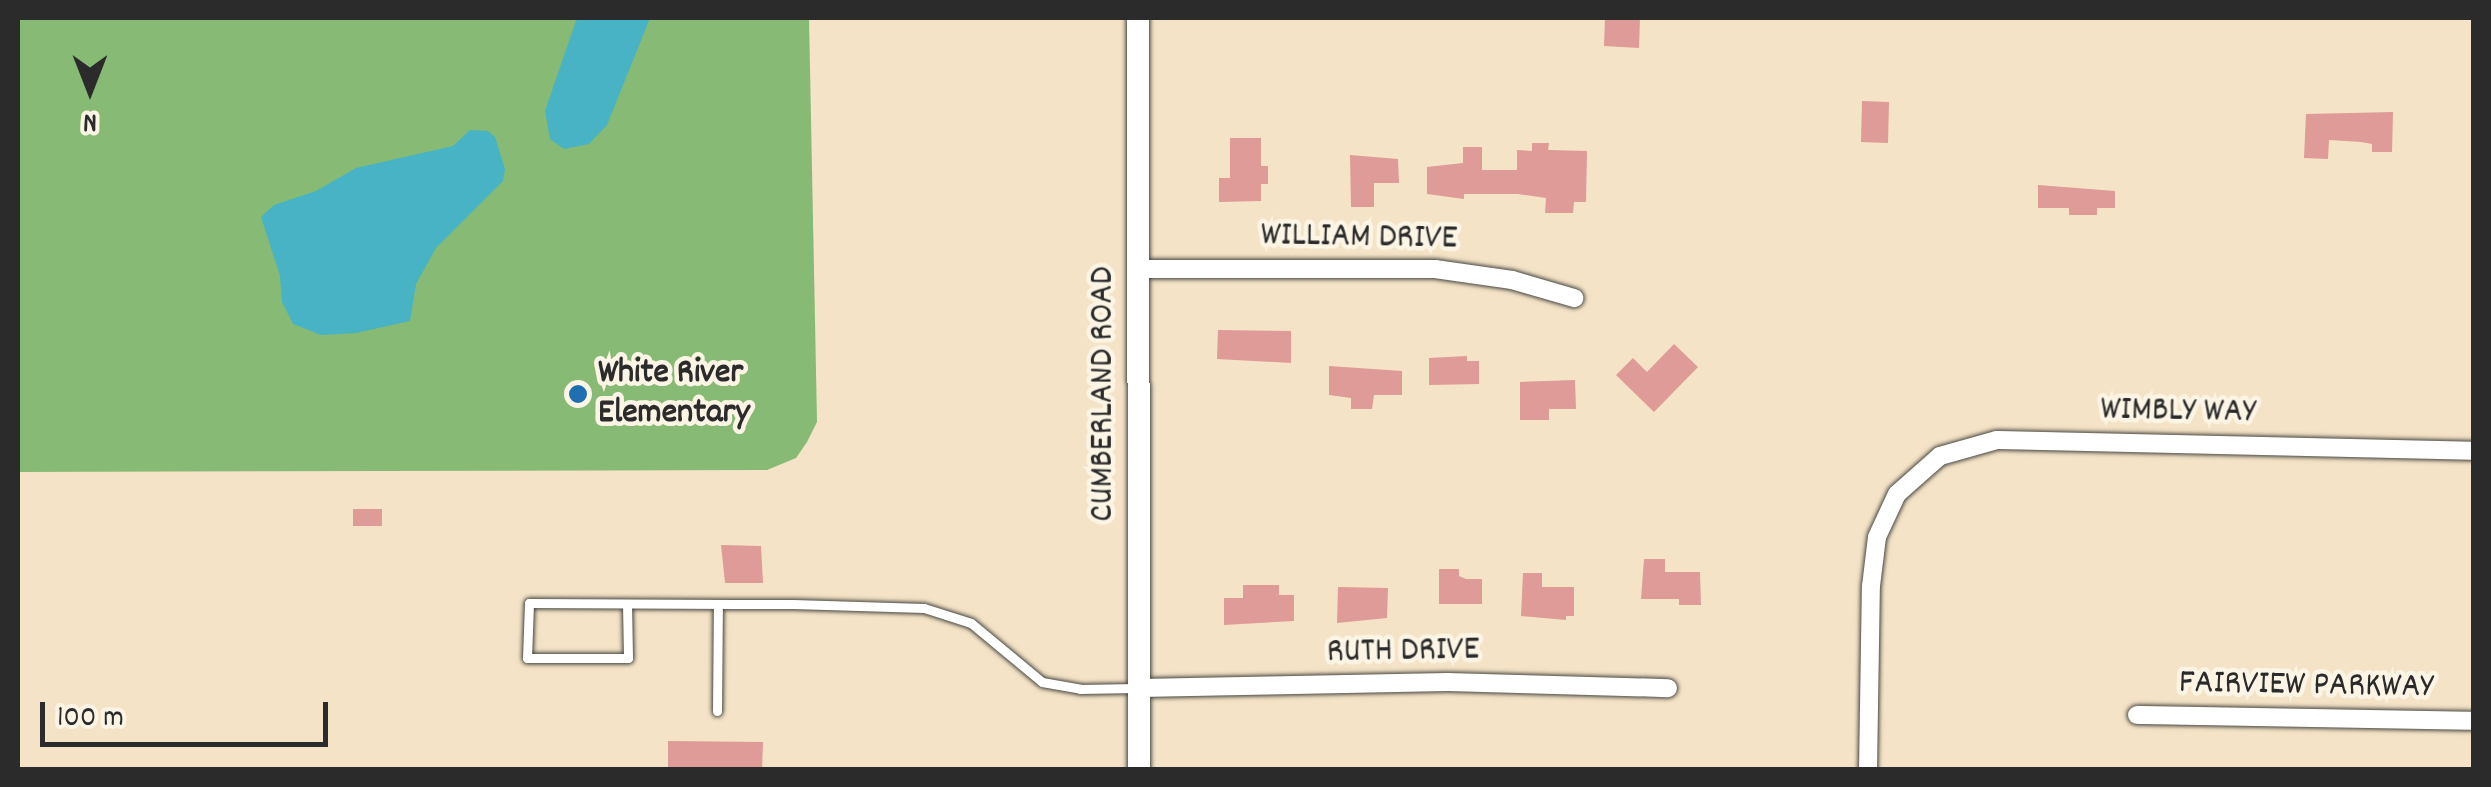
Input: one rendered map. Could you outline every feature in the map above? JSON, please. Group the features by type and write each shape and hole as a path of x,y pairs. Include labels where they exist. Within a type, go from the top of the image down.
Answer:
{"street":[{"name":"CUMBERLAND ROAD","path":"1138,18 1139,770"},
{"name":"WILLIAM DRIVE","path":"1139,268 1436,268 1512,280 1574,298"},
{"name":"WIMBLY WAY","path":"1868,770 1873,558 1880,524 1898,494 1940,456 1997,440 2474,450"},
{"name":"RUTH DRIVE","path":"1140,688 1448,682 1668,688"},
{"name":"FAIRVIEW PARKWAY","path":"2137,716 2474,721"}],"lane":[{"path":"628,604 628,658 528,658 530,603 718,604 924,608 970,623 1042,682 1080,689 1140,688"},
{"path":"717,711 718,604"}],"green space":[{"path":"18,18 809,18 817,422 807,442 796,458 767,470 18,472"}],"water":[{"path":"577,18 650,18 607,125 589,144 564,149 550,139 545,111"},
{"path":"470,130 488,131 495,137 505,169 503,181 436,248 416,284 410,321 356,333 321,335 293,324 282,302 280,276 261,217 274,205 316,191 356,168 453,146"}],"building":[{"path":"1605,18 1640,18 1639,48 1604,46"},
{"path":"1862,101 1889,102 1888,143 1861,142"},
{"path":"2393,112 2392,152 2372,152 2372,144 2329,140 2328,159 2304,158 2306,114"},
{"path":"1230,138 1261,138 1261,166 1268,166 1268,184 1261,184 1261,201 1219,202 1219,178 1230,178"},
{"path":"1532,143 1549,143 1548,150 1587,151 1586,202 1574,202 1573,213 1545,213 1546,198 1518,194 1464,194 1464,199 1427,194 1427,167 1463,163 1463,147 1482,147 1482,170 1517,170 1517,150 1532,151"},
{"path":"1350,155 1398,159 1399,183 1374,183 1374,207 1351,207"},
{"path":"2038,185 2115,191 2115,208 2097,208 2097,215 2069,215 2069,208 2038,208"},
{"path":"1218,330 1291,331 1291,363 1217,359"},
{"path":"1674,344 1698,367 1654,412 1616,375 1633,358 1647,372"},
{"path":"1467,356 1467,361 1479,361 1479,384 1429,385 1429,358"},
{"path":"1329,366 1402,371 1402,395 1374,395 1372,409 1351,409 1351,398 1329,395"},
{"path":"1575,380 1576,409 1549,409 1549,420 1520,420 1520,382"},
{"path":"353,509 382,509 382,526 353,526"},
{"path":"721,545 761,546 763,583 725,583"},
{"path":"1644,559 1665,559 1665,572 1700,572 1701,605 1679,605 1679,599 1641,599"},
{"path":"1439,569 1459,569 1459,576 1482,579 1482,604 1439,604"},
{"path":"1523,573 1542,573 1542,587 1574,587 1574,616 1566,616 1566,620 1521,616"},
{"path":"1243,585 1279,585 1279,595 1294,595 1294,621 1224,625 1224,598 1243,598"},
{"path":"1338,587 1388,588 1387,618 1337,623"},
{"path":"668,741 763,742 762,770 668,770"}],"place":[{"name":"White River Elementary","path":"578,394"}]}
